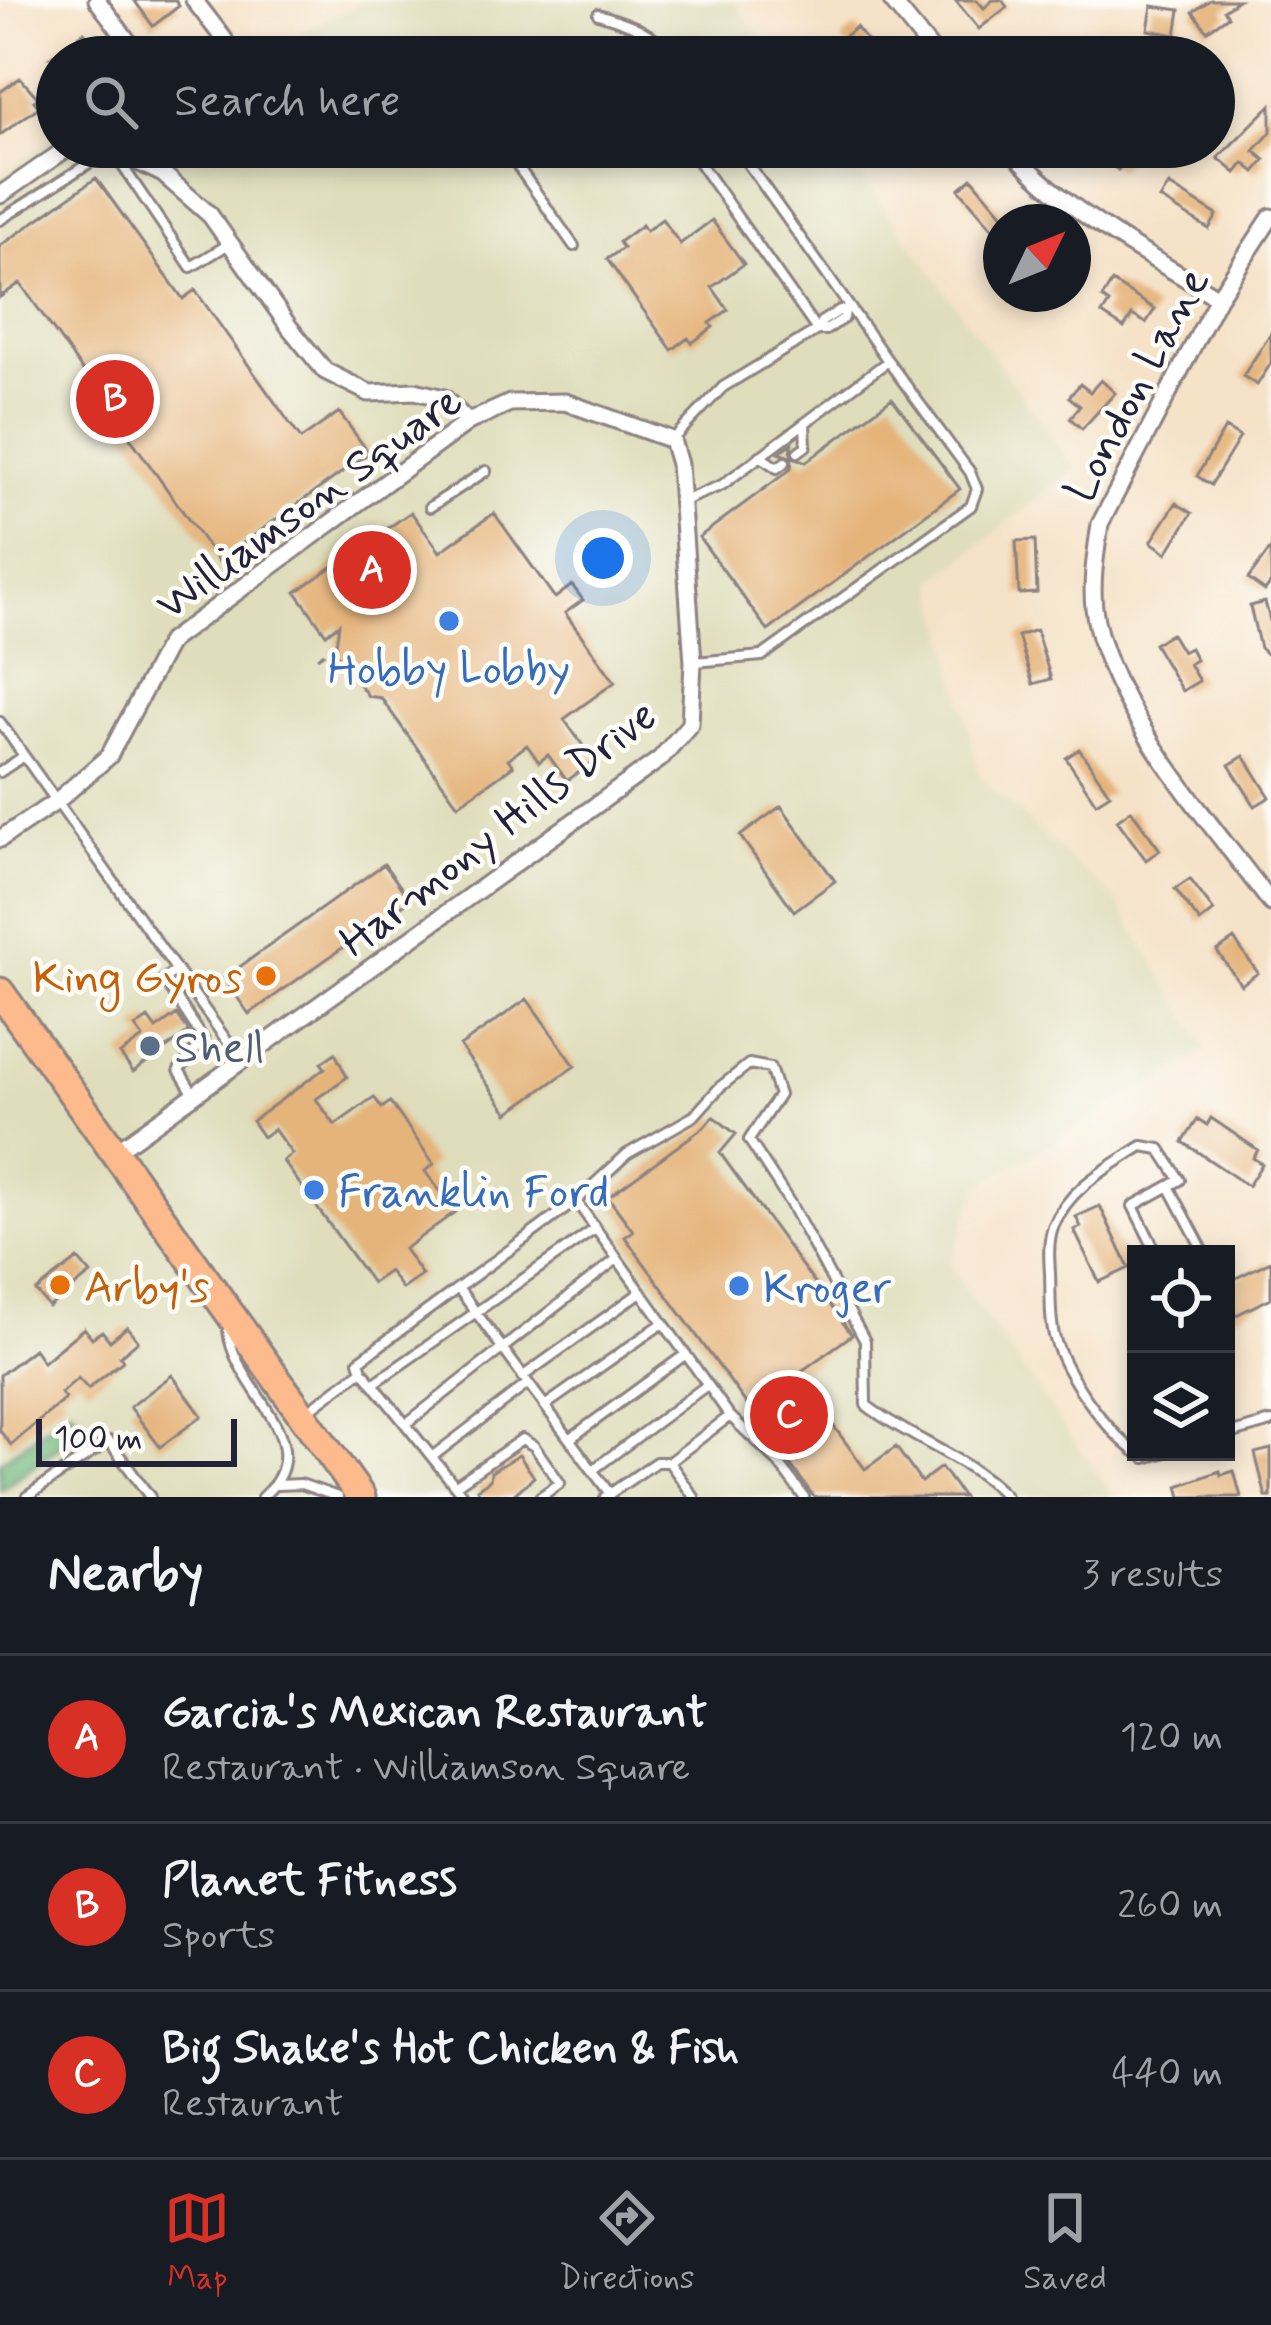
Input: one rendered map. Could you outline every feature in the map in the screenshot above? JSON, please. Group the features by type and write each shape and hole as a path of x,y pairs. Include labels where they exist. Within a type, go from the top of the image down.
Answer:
{"highway":[{"path":"0,992 361,1497"}],"street":[{"path":"97,0 124,36"},
{"path":"194,0 222,36"},
{"path":"891,0 920,36"},
{"path":"0,195 39,168"},
{"path":"149,168 210,214 325,371 369,393 416,391 444,398 468,422"},
{"path":"1030,168 1098,224 1218,298"},
{"name":"London Lane","path":"1271,217 1218,298 1100,524 1094,566 1094,609 1115,679 1271,903"},
{"name":"Williamson Square","path":"0,839 56,801 109,756 170,641 468,422 510,403 565,402 672,440"},
{"name":"Harmony Hills Drive","path":"115,1152 660,759 690,724 694,662 679,464 672,440"}],"lane":[{"path":"598,14 653,36"},
{"path":"0,220 81,168"},
{"path":"124,168 191,267 231,244"},
{"path":"519,168 574,246"},
{"path":"704,168 820,329"},
{"path":"694,662 762,656 970,506 977,490 970,472 847,309 750,168"},
{"path":"820,329 821,322 847,309"},
{"path":"672,440 723,387 820,329"},
{"path":"682,502 722,485 888,362"},
{"path":"798,452 806,446 806,422"},
{"path":"760,456 777,468 785,462"},
{"path":"430,507 486,471"},
{"path":"0,722 243,1064"},
{"path":"0,772 24,756"},
{"path":"176,970 164,979 204,1040"},
{"path":"195,1096 179,1070 219,1030"},
{"path":"464,1497 359,1361 576,1201 627,1154 694,1116 749,1064 770,1068 778,1095 749,1140 790,1203 865,1340 866,1406 896,1429 992,1480 1006,1497"},
{"path":"1127,1445 1090,1404 1055,1339 1049,1249 1053,1228 1066,1204 1086,1182 1142,1146 1160,1149 1180,1180 1133,1206 1152,1245"},
{"path":"1168,1186 1200,1245"},
{"path":"576,1201 730,1416 777,1461 804,1497"},
{"path":"373,1384 595,1228"},
{"path":"407,1423 617,1258"},
{"path":"458,1288 594,1469 608,1496 656,1462 670,1462 730,1416"},
{"path":"434,1456 641,1292"},
{"path":"227,1307 230,1349 282,1433 285,1465 277,1485 262,1497"},
{"path":"546,1405 663,1324"},
{"path":"571,1438 686,1354"},
{"path":"304,1414 362,1370"},
{"path":"594,1469 707,1385"},
{"path":"1235,1432 1271,1422"},
{"path":"456,1485 522,1439 534,1447 560,1483 540,1497"},
{"path":"26,1497 109,1441 150,1497"},
{"path":"670,1462 694,1497"},
{"path":"277,1485 301,1484 338,1497"}],"path":[{"path":"317,658 336,645"}],"shaded area":[{"path":"366,0 732,0 759,36 294,36"},
{"path":"36,149 36,168 855,168 1075,469 934,581 980,778 1116,901 1207,1050 978,1186 949,1266 1113,1497 0,1497 0,176"}],"green space":[{"path":"70,1408 86,1427 0,1490 0,1462"}],"building":[{"path":"134,0 175,0 179,6 153,26"},
{"path":"955,0 977,0 984,8 993,0 1002,0 1007,7 979,29"},
{"path":"1210,0 1238,0 1224,10 1228,16 1207,31 1193,12"},
{"path":"1152,6 1180,10 1176,35 1148,30"},
{"path":"20,78 36,96 36,109 0,135 0,92"},
{"path":"1271,105 1271,132 1254,151 1265,160 1255,172 1244,163 1236,173 1230,168 1235,168 1235,141"},
{"path":"96,178 183,299 195,290 301,439 339,412 369,453 218,561 20,283 0,297 0,246"},
{"path":"972,178 994,204 983,204 983,217 959,189"},
{"path":"1169,185 1217,215 1209,229 1160,199"},
{"path":"662,219 680,244 712,220 744,264 712,287 728,310 692,343 688,338 672,350 607,259 623,248 619,242 642,225 646,231"},
{"path":"1112,282 1155,309 1146,323 1132,315 1124,328 1102,314 1109,303 1102,298"},
{"path":"1271,333 1271,363 1257,385 1243,376"},
{"path":"1101,380 1115,393 1082,429 1070,418 1080,406 1069,397 1080,384 1090,392"},
{"path":"892,398 960,489 768,631 699,537 791,469 792,458 779,453 792,443 791,456 806,462"},
{"path":"1225,428 1240,437 1211,485 1197,476"},
{"path":"1176,503 1192,513 1167,553 1151,542"},
{"path":"411,512 440,552 494,513 555,598 572,585 583,600 565,613 615,682 564,719 594,761 567,781 548,755 539,762 527,745 508,759 513,766 458,805 381,698 368,696 335,652 339,624 326,634 296,592"},
{"path":"1035,540 1037,593 1019,594 1016,541"},
{"path":"1271,548 1271,583 1265,591 1248,579"},
{"path":"1265,602 1271,624 1271,658 1260,648 1250,606"},
{"path":"1036,630 1051,679 1033,684 1018,636"},
{"path":"1171,634 1182,652 1190,648 1196,660 1189,664 1199,681 1182,691 1154,644"},
{"path":"1079,749 1110,794 1096,803 1066,758"},
{"path":"1244,756 1270,797 1255,806 1229,765"},
{"path":"781,806 835,881 794,911 740,836"},
{"path":"1131,810 1160,850 1146,860 1117,820"},
{"path":"384,864 410,900 249,1014 224,978"},
{"path":"1190,879 1214,911 1200,922 1175,889"},
{"path":"1234,939 1258,973 1241,985 1217,951"},
{"path":"527,999 575,1066 508,1113 460,1046"},
{"name":"Shell","path":"177,1014 189,1032 133,1072 120,1054 143,1038 135,1027 148,1018 156,1029"},
{"path":"335,1053 347,1077 316,1099 335,1125 374,1097 382,1108 390,1102 434,1164 425,1171 455,1212 404,1249 422,1275 402,1289 389,1271 372,1283 283,1161 292,1154 274,1129 263,1137 252,1121 325,1068 321,1063"},
{"name":"Kroger","path":"713,1116 736,1134 720,1153 852,1335 796,1375 865,1469 896,1447 921,1482 941,1467 963,1497 814,1497 625,1237 633,1231 608,1197"},
{"path":"1211,1118 1258,1150 1253,1158 1262,1164 1248,1186 1183,1142 1198,1119 1207,1125"},
{"path":"1100,1206 1127,1269 1099,1282 1074,1230 1081,1227 1076,1217"},
{"name":"Arby's","path":"78,1259 91,1274 49,1307 36,1291"},
{"path":"1271,1261 1271,1298 1235,1316 1235,1279"},
{"path":"127,1327 138,1341 120,1356 123,1361 88,1389 78,1378 61,1393 65,1399 11,1445 0,1431 0,1375 34,1349 43,1362 84,1328 92,1338 102,1331 110,1341"},
{"path":"172,1375 202,1416 160,1447 130,1407"},
{"path":"1271,1449 1271,1497 1266,1497 1255,1453"},
{"path":"519,1455 534,1477 511,1497 482,1497 477,1489 490,1480 491,1472"},
{"path":"1220,1471 1221,1475 1234,1471 1241,1497 1181,1497 1178,1486"}],"place":[{"name":"Planet Fitness","path":"115,399"},
{"name":"Garcia's Mexican Restaurant","path":"372,570"},
{"name":"Hobby Lobby","path":"449,621"},
{"name":"King Gyros","path":"266,976"},
{"name":"Shell","path":"150,1046"},
{"name":"Franklin Ford","path":"314,1190"},
{"name":"Arby's","path":"60,1285"},
{"name":"Kroger","path":"739,1286"},
{"name":"Big Shake's Hot Chicken & Fish","path":"789,1415"}]}
